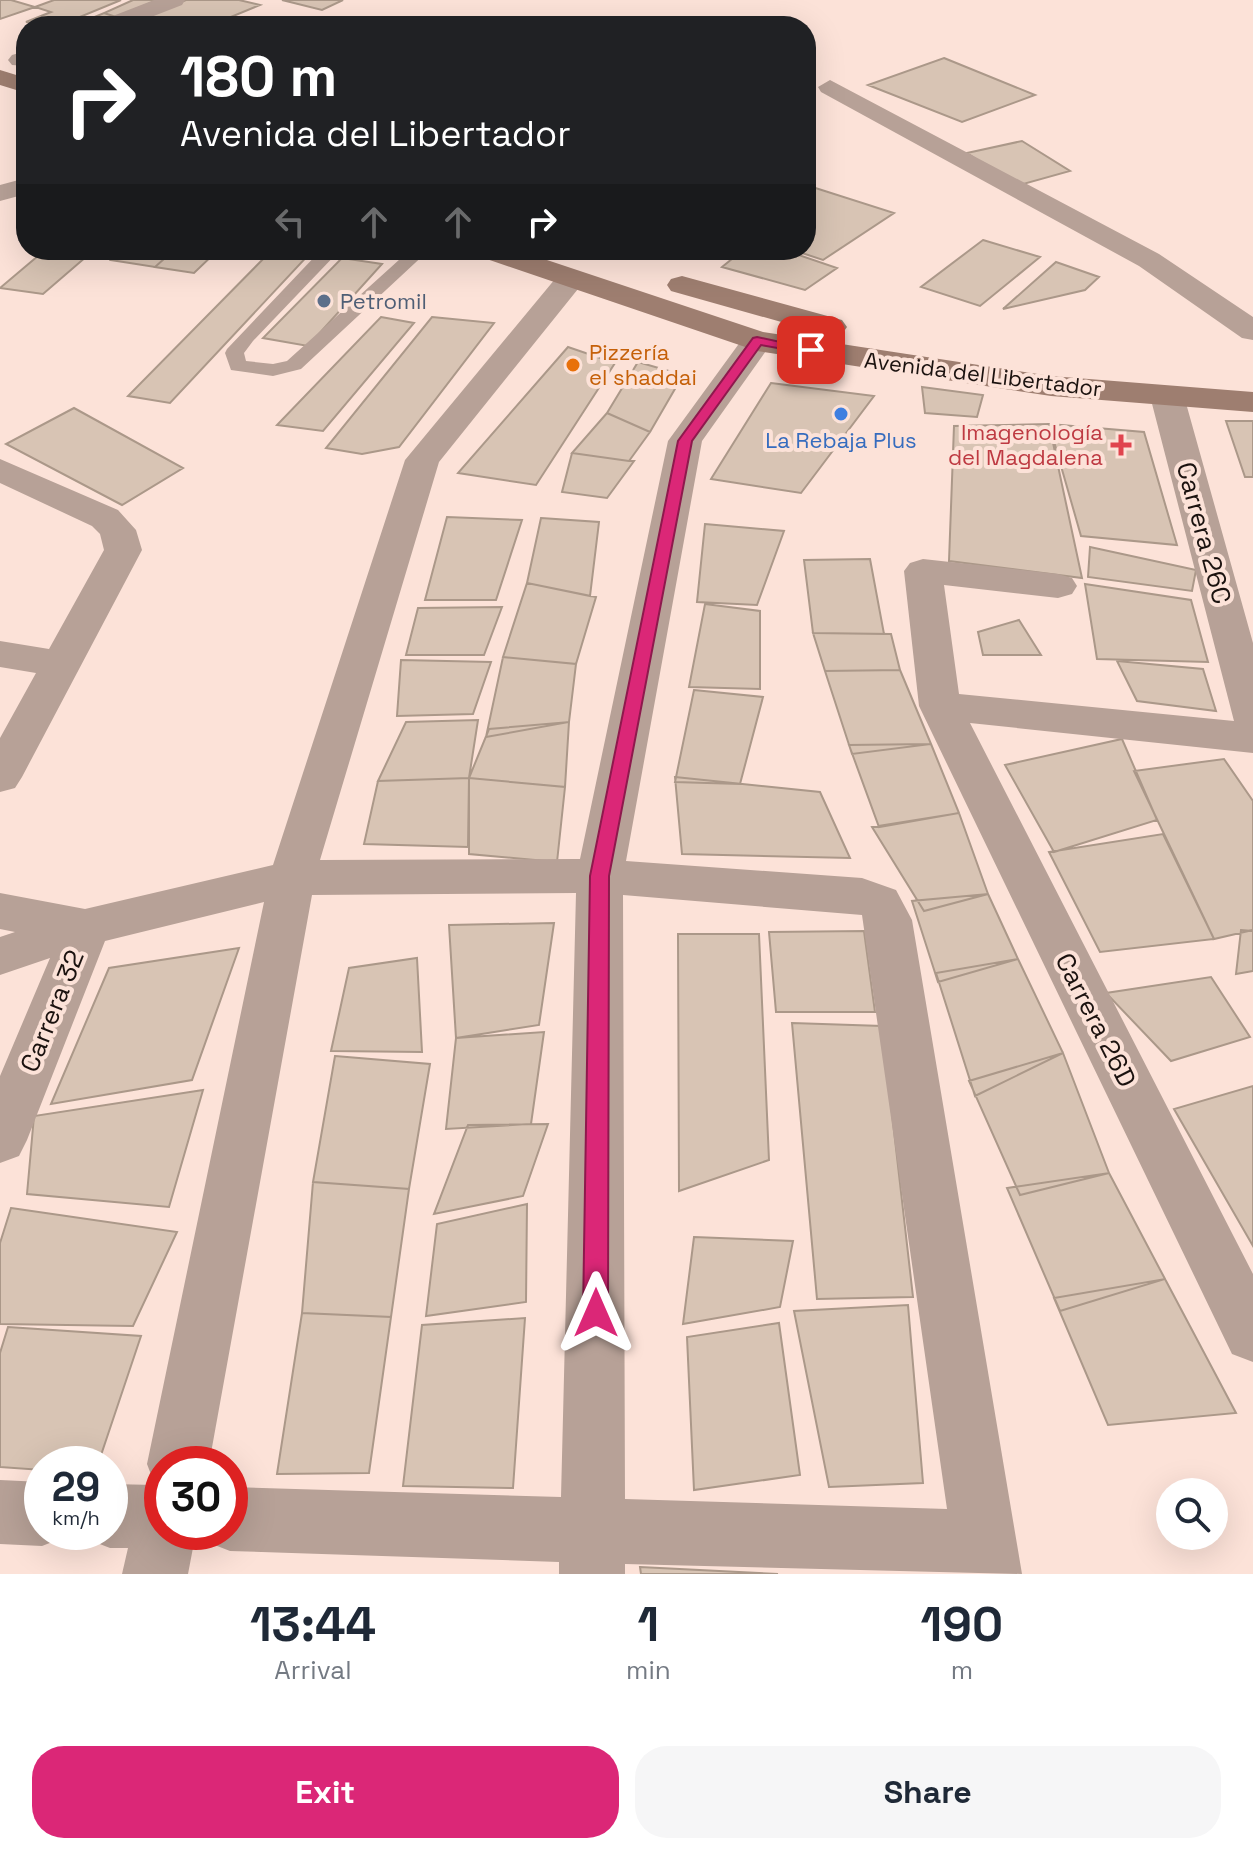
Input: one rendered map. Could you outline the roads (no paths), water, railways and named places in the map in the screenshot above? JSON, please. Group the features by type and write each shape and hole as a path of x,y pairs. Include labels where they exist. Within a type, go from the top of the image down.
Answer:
{"main road":[{"name":"Avenida del Libertador","path":"547,260 803,321 904,341 1055,360 1253,376"},
{"name":"Avenida del Libertador","path":"570,264 757,341 920,368 1167,396 1253,402"}],"street":[{"path":"133,16 174,0"},
{"path":"830,87 1149,260 1253,331"},
{"path":"182,1446 292,878 422,460 570,264"},
{"path":"593,1552 600,876 685,441 757,341"},
{"name":"Carrera 26C","path":"1167,396 1250,697"},
{"path":"0,470 105,518 123,539 120,561 0,777"},
{"name":"Carrera 26D","path":"1058,586 923,571 940,706 1253,1334"},
{"path":"0,654 63,664"},
{"path":"940,706 1253,738"},
{"path":"0,956 87,927 292,878 600,876 862,896 879,903 890,935 986,1558 593,1552 248,1521"},
{"path":"0,911 87,927"},
{"name":"Carrera 32","path":"0,1140 87,927"},
{"path":"0,1512 24,1513"},
{"path":"155,1574 160,1550"}],"lane":[{"path":"321,260 246,337 234,353 238,366 273,370 294,365 409,260"}],"place":[{"name":"Petromil","path":"324,301"},
{"name":"Pizzería el shaddai","path":"573,365"},
{"name":"La Rebaja Plus","path":"841,414"},
{"name":"Imagenología del Magdalena","path":"1121,445"}]}
